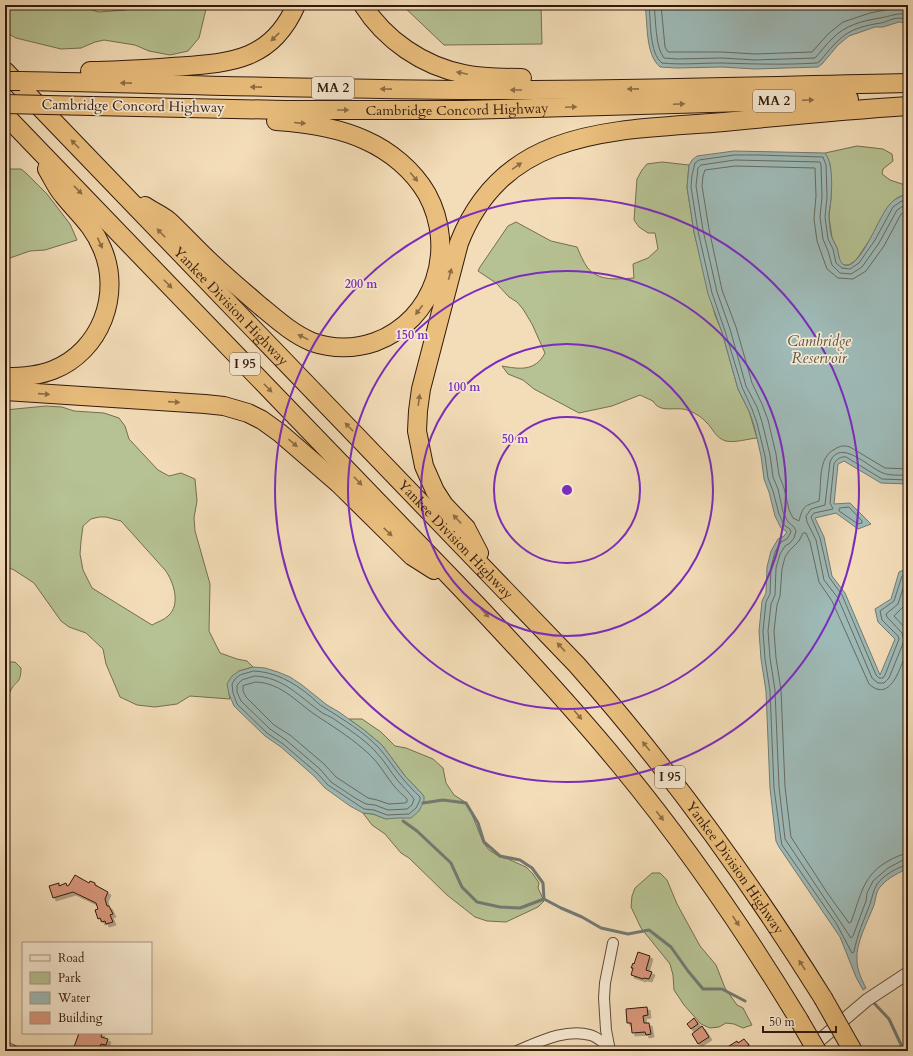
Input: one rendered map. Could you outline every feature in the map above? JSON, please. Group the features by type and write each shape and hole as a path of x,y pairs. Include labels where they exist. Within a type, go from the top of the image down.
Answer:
{"highway":[{"path":"12,81 64,77 68,71 162,68 234,61 255,52 274,38 288,20 296,5"},
{"path":"363,5 378,24 397,43 421,59 440,67 474,76 532,78 597,90"},
{"name":"Yankee Division Highway","path":"5,71 493,576 577,665 646,746 740,872 823,998 853,1051"},
{"path":"756,86 789,80 908,76"},
{"name":"Cambridge Concord Highway","path":"64,77 364,89 597,90 908,83"},
{"name":"Cambridge Concord Highway","path":"5,104 314,110 463,110 908,97"},
{"path":"493,576 466,528 435,492 427,474 422,457 418,440 417,421 421,389 459,243 470,218 492,187 513,169 536,154 562,143 588,136 637,130 908,106"},
{"path":"122,192 168,220 218,270 291,331 305,338 329,346 356,347 372,343 389,336 409,322 420,309 432,289 439,262 440,247 438,225 432,204 422,186 413,175 401,163 380,148 346,133 304,123 271,120 220,108"},
{"name":"I 95","path":"5,115 458,585 557,691 599,739 686,850 726,907 774,980 817,1051"},
{"path":"5,377 26,376 46,372 64,365 79,354 98,331 106,313 110,294 109,268 98,239 83,217 62,194 31,142"},
{"path":"5,391 205,404 228,407 248,413 271,426 297,447 355,500 412,556 458,585"}],"street":[{"path":"610,1049 604,998 605,983 613,943"},
{"path":"807,1051 867,1000 908,973"},
{"path":"517,1051 550,1038 578,1033 590,1035 600,1040 610,1049"},
{"path":"5,1047 14,1051"}],"green space":[{"path":"5,5 79,5 98,12 126,10 132,6 138,5 207,5 199,38 188,51 170,55 149,51 135,45 104,40 81,48 61,49 16,38 5,32"},
{"path":"402,5 541,5 542,44 444,45"},
{"path":"857,146 883,149 892,154 893,161 883,169 882,174 890,180 908,186 908,193 897,198 890,204 871,238 856,260 849,265 844,265 840,262 837,248 832,238 829,217 831,198 830,164 825,153"},
{"path":"662,162 689,165 687,187 694,232 715,315 722,332 738,389 749,411 757,438 737,441 722,440 704,420 695,413 683,409 664,409 656,405 653,401 640,395 612,406 579,413 534,389 523,380 508,374 502,366 526,368 536,363 545,353 532,324 523,309 496,283 478,271 508,226 516,222 551,241 577,247 587,267 597,275 621,279 634,278 633,264 648,258 658,249 655,233 648,233 639,227 634,220 637,179 647,164"},
{"path":"5,169 21,169 27,174 47,194 70,224 77,240 45,250 30,251 10,258 5,258"},
{"path":"46,406 62,407 74,411 104,413 119,418 125,426 129,439 158,470 169,476 181,473 195,479 197,501 194,518 195,531 210,584 209,631 220,653 247,661 253,667 239,671 229,694 230,699 190,696 177,704 155,707 137,705 120,697 106,664 103,649 86,633 69,627 61,621 34,583 5,566 5,410","holes":["106,517 121,521 165,570 171,581 175,593 172,611 162,620 152,625 92,588 83,570 80,554 83,526 91,519"]},
{"path":"7,662 15,662 21,668 21,673 19,680 12,688 8,696 5,723 5,664"},
{"path":"349,719 362,719 381,732 395,746 406,748 433,759 443,768 446,783 454,795 465,802 471,812 483,842 489,850 500,857 526,867 539,883 538,888 544,901 538,907 506,922 487,921 475,917 447,895 409,858 401,853 385,834 372,825 363,813 373,814 386,819 424,796 405,776 382,745"},
{"path":"652,873 660,873 667,880 677,904 700,946 716,965 725,988 737,1005 743,1008 752,1025 743,1028 734,1024 726,1023 719,1027 710,1028 701,1024 684,1005 674,990 673,975 670,964 641,928 631,907 632,896 635,888"}],"water":[{"path":"645,5 908,5 908,23 899,22 883,27 875,27 849,36 838,45 818,67 755,69 722,67 660,67 655,61 649,47"},
{"name":"Cambridge Reservoir","path":"734,151 825,153 828,157 831,174 831,201 829,216 831,233 841,263 846,265 849,265 855,261 866,247 890,204 908,193 908,484 881,483 844,461 838,464 834,504 850,503 871,524 858,529 836,513 815,518 824,537 832,576 845,593 880,675 895,639 878,622 875,609 891,599 899,572 908,568 908,868 894,875 880,887 877,892 874,905 860,940 857,954 858,968 866,988 863,990 856,977 840,937 776,841 770,788 766,691 761,659 759,631 762,601 766,593 767,567 771,551 778,539 784,536 787,532 781,528 775,516 764,479 761,456 754,425 738,389 722,332 708,294 694,232 687,187 689,165 697,156"},
{"path":"253,667 265,668 290,677 327,705 364,730 382,745 405,776 424,796 424,801 419,811 411,818 386,819 373,814 363,813 350,806 325,788 314,776 281,747 265,736 234,706 227,684 232,676 239,671"}],"building":[{"path":"75,875 89,883 90,881 95,883 95,885 108,892 105,899 107,906 109,906 113,914 110,915 113,922 106,924 105,921 102,922 100,918 98,919 95,910 98,909 96,903 73,892 53,898 49,886 59,883 59,886 66,883 67,886"},
{"path":"638,952 650,956 646,970 652,972 649,979 643,979 631,975 633,968 631,968"},
{"path":"647,1007 648,1015 643,1016 644,1023 649,1023 651,1034 646,1035 645,1032 632,1033 631,1023 627,1023 626,1009"},
{"path":"694,1018 698,1024 691,1029 687,1024"},
{"path":"702,1026 709,1037 698,1044 692,1034"},
{"path":"79,1034 102,1034 101,1037 108,1039 106,1045 101,1044 98,1051 85,1051 74,1047"},
{"path":"744,1039 749,1045 743,1049 744,1051 728,1051 726,1048 737,1041 738,1043"}],"waterway":[{"path":"423,803 443,800 466,803 478,823 484,842 500,856 520,860 532,868 543,883 544,899 601,928 628,934 649,930 671,947 703,989 722,989 745,1001"},
{"path":"403,821 417,831 451,863 462,887 477,902 500,907 520,908 544,899"},
{"path":"874,1003 889,1019 904,1051"}]}
